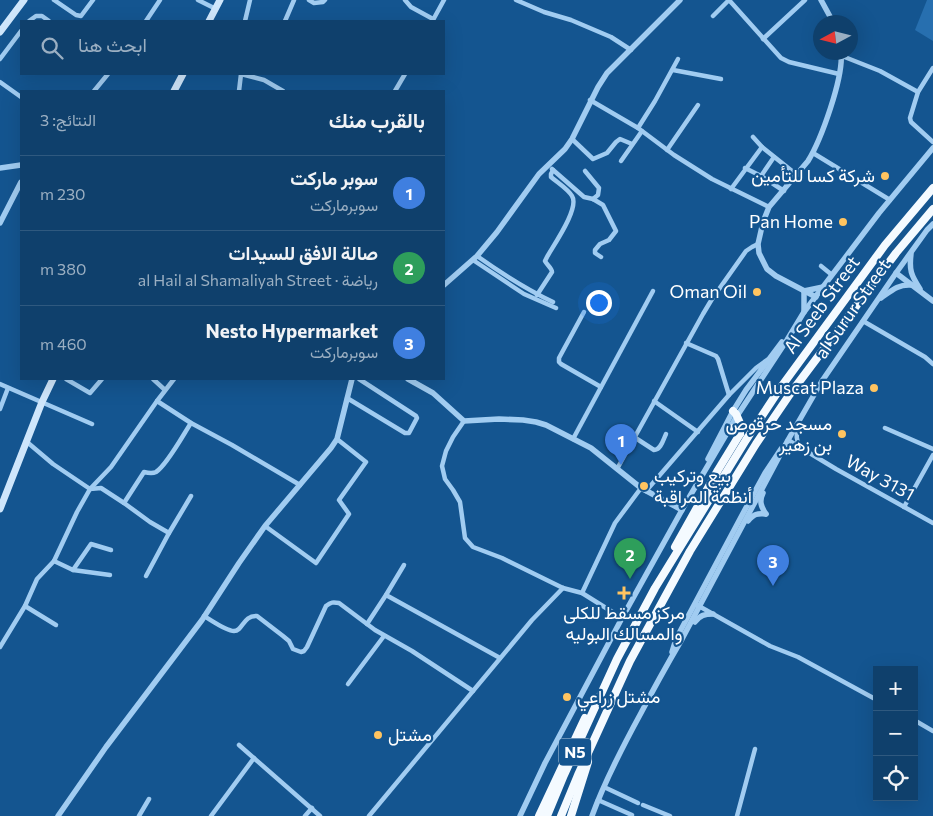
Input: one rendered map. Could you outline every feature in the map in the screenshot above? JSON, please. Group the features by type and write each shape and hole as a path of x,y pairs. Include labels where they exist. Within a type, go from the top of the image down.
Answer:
{"highway":[{"name":"Al Seeb Street","path":"547,816 617,659 655,588 746,440 781,387 885,245 933,188"},
{"name":"Al Seeb Street","path":"561,816 578,774 630,662 685,559 756,444 790,394 896,252 933,209"},
{"path":"655,588 657,579 740,434 740,424 735,414"},
{"path":"729,430 736,428 740,434"},
{"path":"539,816 580,727 617,659"},
{"path":"571,816 597,734"}],"main road":[{"path":"0,32 24,0"},
{"path":"210,20 220,0"},
{"path":"175,90 182,75"},
{"path":"0,509 53,380"}],"street":[{"path":"54,0 76,15 81,16 93,0"},
{"path":"147,20 160,0"},
{"path":"198,0 216,9"},
{"path":"244,20 250,0"},
{"path":"286,20 294,0"},
{"path":"309,0 314,2 323,2 325,0"},
{"path":"405,0 411,7 432,20 444,0"},
{"path":"516,0 611,37 631,50"},
{"path":"445,284 475,258 497,232 538,174 558,156 572,139 590,100 607,73 680,0"},
{"path":"713,16 729,0 781,58 840,74"},
{"path":"763,38 805,0"},
{"path":"821,0 829,15"},
{"path":"30,20 36,16 42,16 48,20"},
{"path":"0,59 20,32"},
{"path":"621,161 678,59"},
{"path":"814,299 767,269 759,253 758,244 769,207 784,191 813,153 828,116 840,74 841,60"},
{"path":"855,60 918,92"},
{"path":"933,68 918,92 910,118 911,122 933,142"},
{"path":"672,70 721,79"},
{"path":"95,90 107,75"},
{"path":"239,90 241,75"},
{"path":"245,75 264,80 281,90"},
{"path":"264,80 266,75"},
{"path":"396,90 404,75"},
{"path":"0,82 20,96"},
{"path":"590,100 640,130 692,167 731,189 769,207"},
{"path":"667,150 698,105"},
{"path":"753,138 797,175"},
{"path":"572,139 593,159 607,153 620,139 632,144"},
{"path":"731,189 762,147"},
{"path":"687,501 695,482 758,374 890,200 933,148"},
{"path":"813,153 890,200"},
{"path":"761,176 774,157"},
{"path":"0,168 20,165"},
{"path":"548,165 584,196 603,205 616,232 609,240 600,244 595,250 595,253 601,257"},
{"path":"745,168 784,191"},
{"path":"537,295 552,272 552,269 547,265 547,257 573,208 574,200 572,195 551,178 553,170"},
{"path":"585,171 599,188 598,195 593,199"},
{"path":"0,223 20,184"},
{"name":"al Surur Street","path":"666,665 676,639 717,574 822,380 896,273 933,224"},
{"path":"617,469 712,299 746,251 758,244"},
{"path":"911,253 911,274 922,293"},
{"path":"475,258 537,295 553,302"},
{"path":"475,258 524,294 556,308"},
{"path":"821,266 832,275"},
{"path":"896,273 933,302"},
{"path":"877,300 895,288 912,285"},
{"path":"804,291 823,288"},
{"path":"573,439 653,291"},
{"path":"804,291 804,312"},
{"path":"584,312 559,358 559,362 601,387"},
{"path":"863,321 925,357 933,364"},
{"path":"520,816 545,763 622,618 729,430 735,414 787,340 794,327"},
{"path":"686,343 716,356 730,395"},
{"path":"582,593 615,523 730,395 756,368 770,357"},
{"path":"68,380 90,393 101,380"},
{"path":"154,380 165,390"},
{"path":"0,646 25,606 37,579 54,561 90,489 111,467 156,401 173,380"},
{"path":"58,816 106,747 204,616 265,526 331,448 336,439 352,380"},
{"path":"347,398 405,434 408,433 416,421 416,416 361,380"},
{"path":"410,380 432,393 464,421 499,419 536,422 546,425 591,448 644,490 682,510"},
{"path":"0,384 92,424"},
{"path":"0,409 8,388"},
{"path":"156,401 300,485"},
{"path":"654,401 698,432"},
{"path":"722,405 735,414"},
{"path":"464,421 446,451 442,466 445,479 460,502 465,538 473,547 502,558 563,588 582,593 622,618"},
{"path":"124,503 144,472 156,472 164,464 191,423"},
{"path":"782,454 791,449 800,448 796,436 798,423"},
{"path":"885,428 933,449"},
{"path":"634,437 657,450 666,434"},
{"path":"265,526 316,563 349,514 339,500 366,462 336,439"},
{"name":"al Surur Street","path":"592,816 623,746 682,639 697,605 765,473 788,440"},
{"name":"Way 3131","path":"788,440 933,523"},
{"path":"27,442 53,464 90,489 101,488 150,522 169,532"},
{"path":"904,507 933,455"},
{"path":"717,574 722,570 748,520 758,513 766,514 761,506 765,484"},
{"path":"146,576 169,532 191,496"},
{"path":"73,570 91,544 110,550"},
{"path":"54,561 73,570 110,574"},
{"path":"367,624 404,565"},
{"path":"369,816 532,620 563,588"},
{"path":"386,595 500,658"},
{"path":"204,616 234,631 239,629 247,618 252,615 257,616 284,636 293,649 301,652 307,647 326,606 333,602 338,603 384,636 412,651 472,691"},
{"path":"697,605 770,646 798,657 873,698"},
{"path":"25,606 56,624"},
{"path":"682,639 688,634 699,616 713,614"},
{"path":"348,684 384,636"},
{"path":"918,722 933,731"},
{"path":"239,744 320,816"},
{"path":"737,816 755,749"},
{"path":"211,816 254,758"},
{"path":"604,787 670,816"},
{"path":"138,816 149,799"},
{"path":"598,800 630,814 638,803"},
{"path":"305,816 312,808"}],"shaded area":[{"path":"927,0 933,0 933,41 915,30"}],"place":[{"name":"شركة كسا للتأمين","path":"885,176"},
{"name":"Pan Home","path":"843,222"},
{"name":"Oman Oil","path":"757,292"},
{"name":"Muscat Plaza","path":"874,388"},
{"name":"مسجد حرقوص بن زهير","path":"842,434"},
{"name":"سوبر ماركت","path":"621,465"},
{"name":"بيع وتركيب أنظمة المراقبة","path":"644,486"},
{"name":"صالة الافق للسيدات","path":"630,579"},
{"name":"Nesto Hypermarket","path":"773,586"},
{"name":"مركز مسقط للكلى والمسالك البوليه","path":"624,593"},
{"name":"مشتل زراعي","path":"567,697"},
{"name":"مشتل","path":"378,735"}]}
